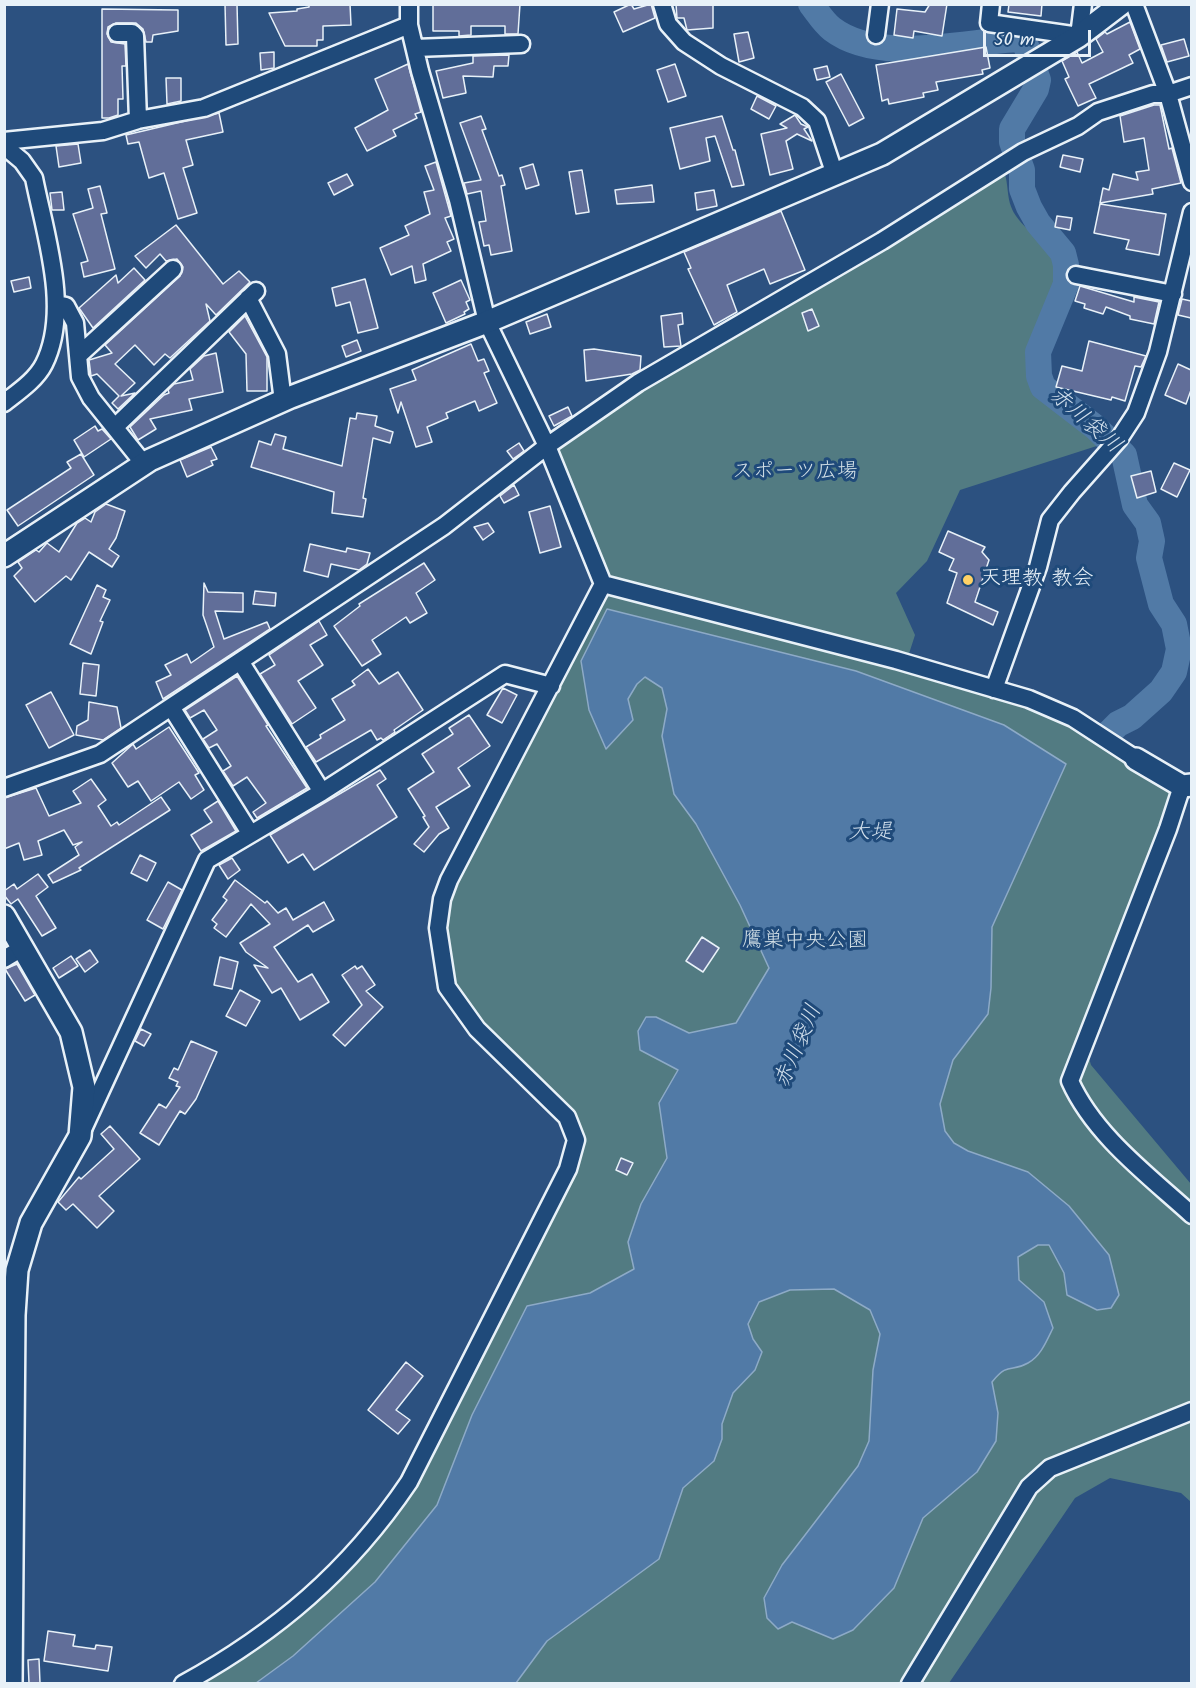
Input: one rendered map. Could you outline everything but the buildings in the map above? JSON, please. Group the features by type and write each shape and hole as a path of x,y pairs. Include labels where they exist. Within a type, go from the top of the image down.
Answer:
{"street":[{"path":"183,1683 234,1654 291,1613 336,1574 385,1517 409,1482 568,1169 576,1140 567,1117 477,1029 447,987 438,928 442,898 449,880 603,584 548,446 487,322 458,200 414,48 409,25 409,4"},
{"path":"662,4 668,24 684,42 721,66 802,106 817,121 835,175"},
{"path":"876,35 880,4"},
{"path":"991,4 989,23 1079,36"},
{"path":"4,556 144,464 283,401 487,322 882,154 1079,36 1121,4"},
{"path":"1134,4 1168,94 1191,182"},
{"path":"1079,36 1082,7"},
{"path":"1050,32 1082,7"},
{"path":"4,141 103,131 138,120 204,108 409,25"},
{"path":"117,33 132,33 135,36 138,120"},
{"path":"414,48 521,44"},
{"path":"4,788 100,754 444,526 548,446 638,383 882,241 1023,152 1078,126 1098,112 1154,94 1168,94 1191,86"},
{"path":"4,146 22,161 34,178 57,304 52,343 43,366 24,388 4,403"},
{"path":"994,689 1038,567 1050,520 1119,439 1136,413 1158,352 1191,212"},
{"path":"79,355 173,269"},
{"path":"1076,275 1173,294"},
{"path":"115,428 252,295 277,354 283,401"},
{"path":"57,304 66,306 75,323 80,377 91,398 144,464"},
{"path":"603,584 896,660 1029,699 1073,718 1136,759 1187,785 1070,1081 1079,1101 1098,1125 1191,1215"},
{"path":"240,661 322,792"},
{"path":"11,1683 14,1315 17,1270 31,1222 80,1136 207,860 322,792 505,674 551,686"},
{"path":"171,706 250,833"},
{"path":"4,916 24,947 70,1032 84,1087 80,1136"},
{"path":"4,959 24,947"},
{"path":"910,1683 1029,1487 1050,1468 1191,1411"}],"green space":[{"name":"鷹巣中央公園","path":"1001,166 1006,178 1012,210 1021,223 1055,256 1061,272 1059,289 1038,342 1034,363 1036,380 1042,393 1053,405 1106,443 960,490 927,561 896,593 915,635 906,663 1029,699 1182,786 1084,1041 1091,1065 1191,1184 1191,1502 1181,1493 1110,1478 1075,1498 949,1683 183,1684 234,1654 385,1517 576,1140 457,1002 442,899 603,584 547,446"}],"water":[{"name":"大堤","path":"607,609 856,671 1004,725 1066,764 992,927 991,988 988,1014 953,1060 940,1104 945,1131 954,1143 968,1151 1028,1172 1069,1206 1109,1255 1119,1295 1111,1308 1097,1310 1067,1295 1064,1273 1049,1245 1038,1245 1018,1257 1019,1280 1044,1302 1053,1328 1033,1360 1022,1366 1006,1369 992,1382 998,1413 996,1441 977,1472 923,1518 894,1588 853,1630 833,1639 792,1622 778,1629 767,1618 764,1598 782,1565 858,1466 869,1441 873,1370 880,1334 870,1310 834,1289 790,1290 759,1302 748,1324 753,1339 762,1352 755,1370 733,1393 722,1424 722,1439 714,1461 683,1488 659,1559 547,1641 516,1683 256,1683 293,1656 375,1582 437,1505 472,1415 527,1306 590,1293 634,1269 628,1242 641,1204 667,1158 659,1103 678,1070 640,1050 638,1031 646,1017 656,1017 689,1033 736,1023 769,968 740,905 696,824 674,794 662,736 667,709 662,688 645,677 637,684 628,699 633,720 606,749 589,710 581,661"}],"waterway":[{"name":"赤川袋川","path":"811,4 832,29 851,40 873,46 898,49 923,48 1020,39 1026,46 1038,80 1036,89 1012,129 1012,142 1022,170 1022,189 1029,207 1038,223 1063,253 1066,265 1066,284 1038,352 1039,376 1043,387 1095,427 1124,455 1135,505 1148,523 1152,541 1149,558 1161,604 1174,624 1179,649 1174,672 1161,691 1132,717 1118,724 1110,732"}],"place":[{"name":"天理教 教会","path":"968,580"}],"park label":[{"name":"スポーツ広場","path":"795,473"}]}
